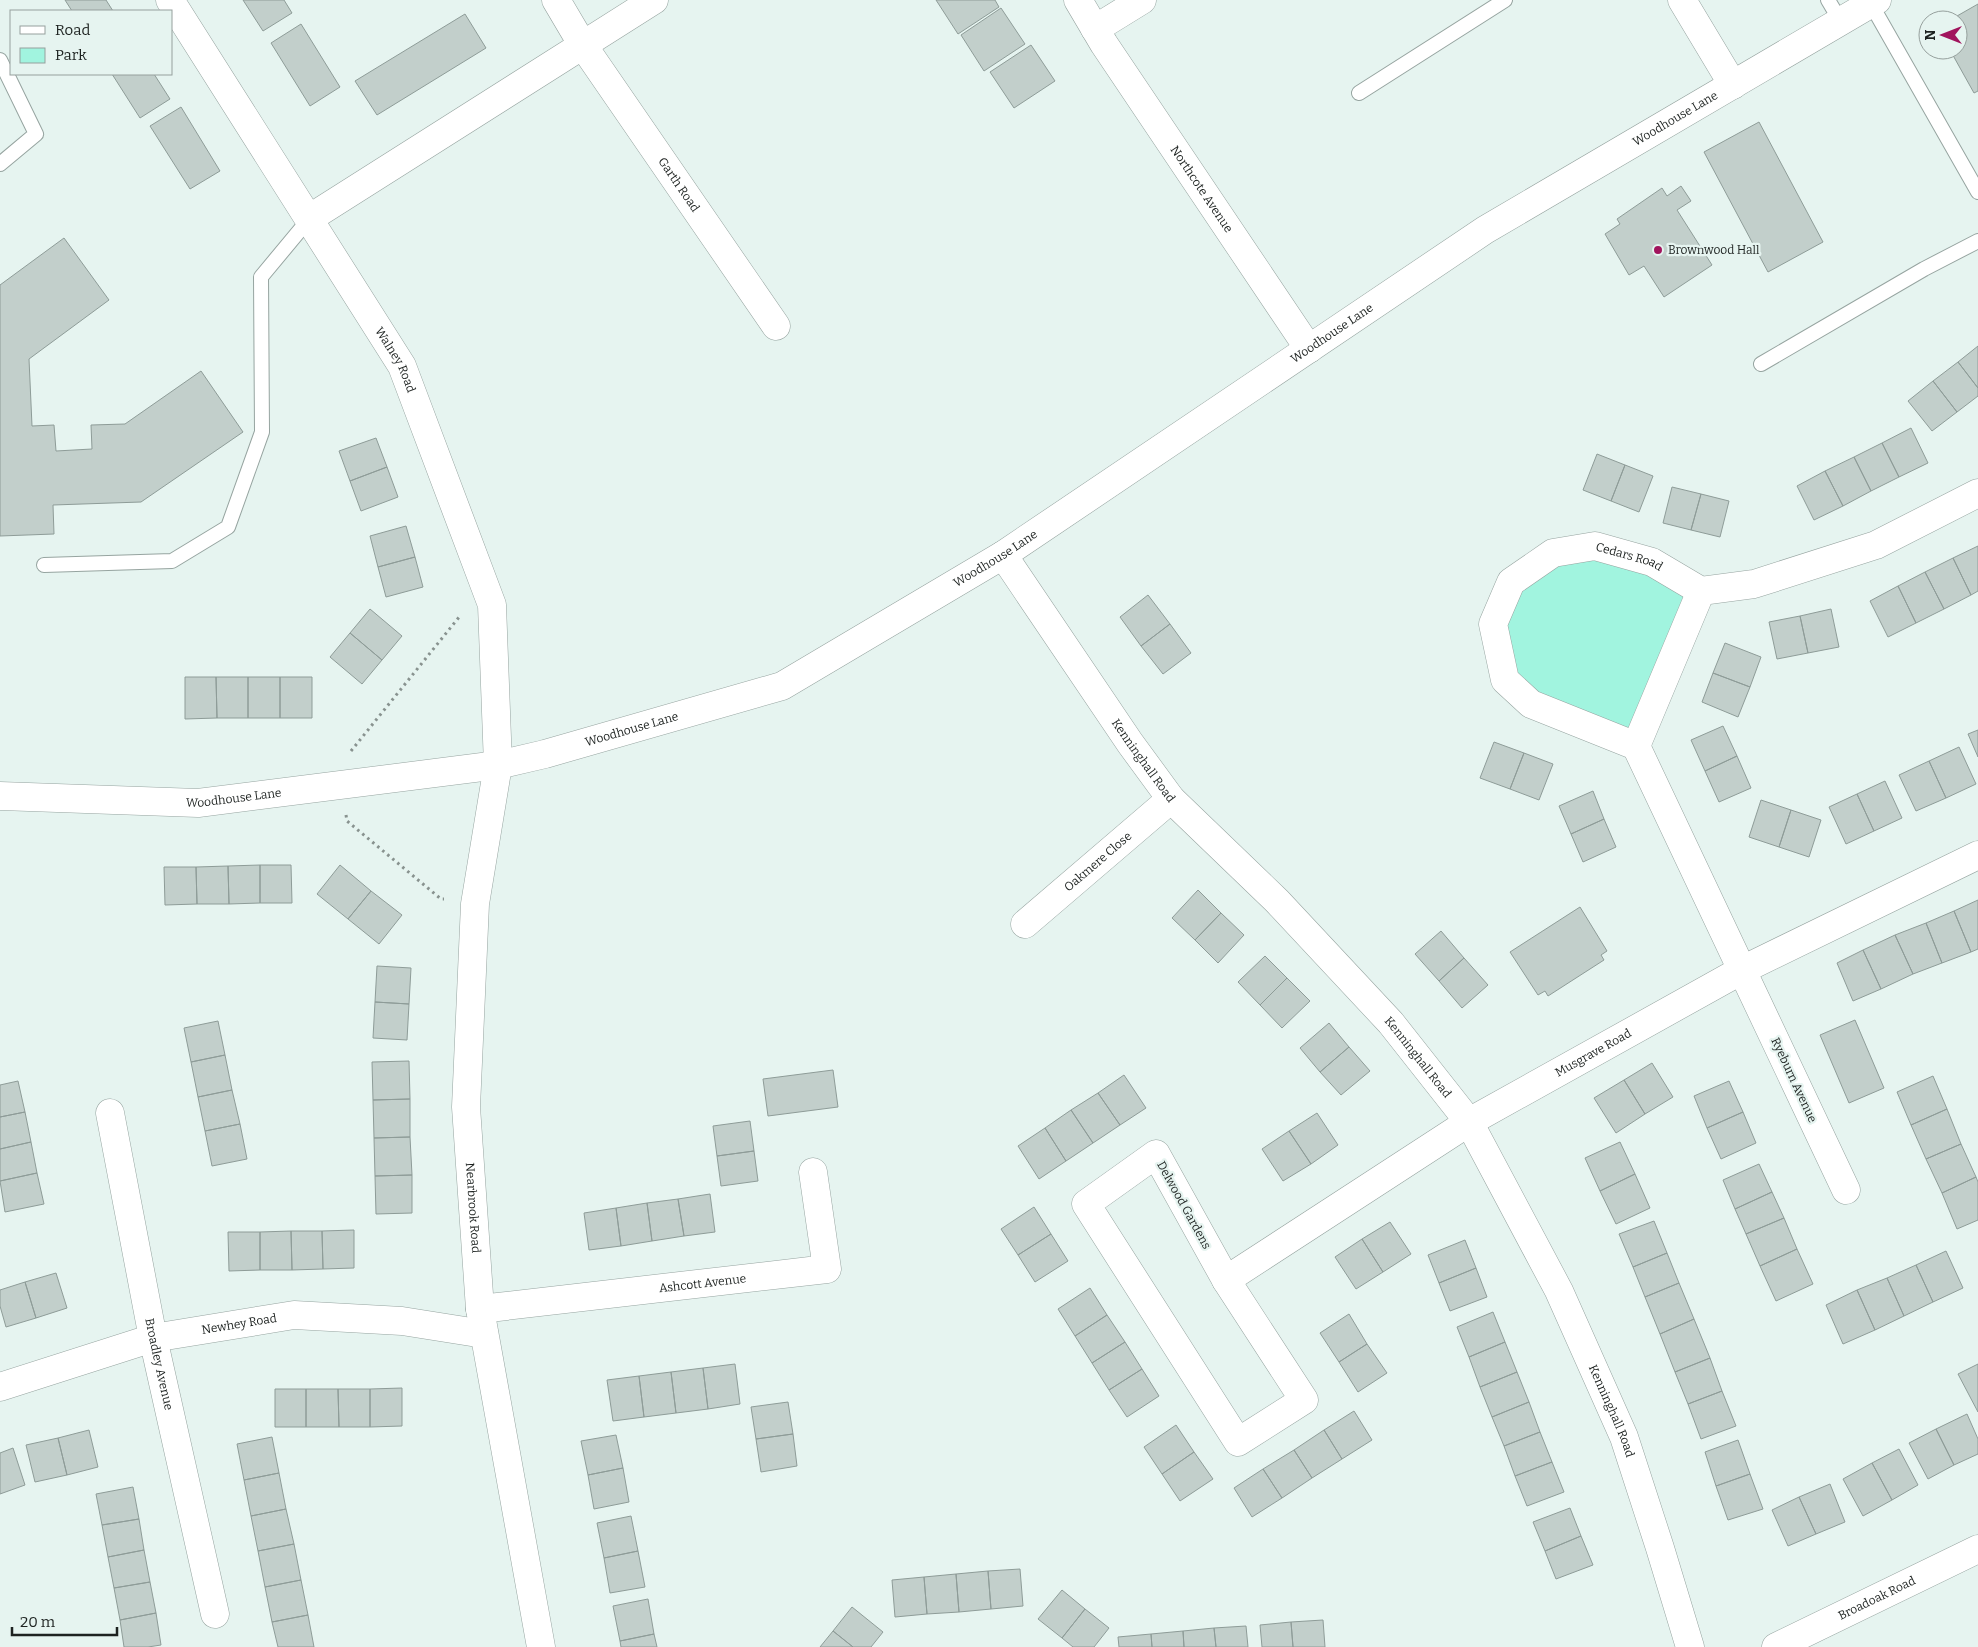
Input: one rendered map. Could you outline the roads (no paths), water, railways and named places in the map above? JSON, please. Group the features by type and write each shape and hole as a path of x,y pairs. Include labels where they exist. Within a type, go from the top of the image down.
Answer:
{"street":[{"name":"Walney Road","path":"170,0 310,218 402,366 492,605 498,766"},
{"name":"Garth Road","path":"556,0 582,44 776,326"},
{"path":"310,218 654,0"},
{"name":"Northcote Avenue","path":"1078,0 1095,29 1309,349"},
{"path":"1095,29 1142,0"},
{"path":"1682,0 1733,85"},
{"name":"Woodhouse Lane","path":"0,796 198,803 498,766 782,686 1003,555 1485,230 1733,85 1834,11 1874,2"},
{"path":"1742,970 1636,746 1701,591 1754,584 1876,545 1978,493"},
{"name":"Cedars Road","path":"1636,746 1531,704 1505,680 1492,624 1511,582 1553,553 1596,546 1652,562 1701,591"},
{"name":"Kenninghall Road","path":"1003,555 1130,743 1171,799 1277,902 1391,1024 1469,1122 1559,1291 1624,1437 1690,1647"},
{"name":"Nearbrook Road","path":"498,766 475,904 466,1107 482,1321 541,1647"},
{"name":"Oakmere Close","path":"1025,924 1171,799"},
{"name":"Musgrave Road","path":"1226,1280 1469,1122 1742,970 1978,855"},
{"name":"Ryeburn Avenue","path":"1742,970 1846,1190"},
{"name":"Broadley Avenue","path":"110,1113 153,1338 215,1614"},
{"name":"Delwood Gardens","path":"1156,1154 1226,1280 1304,1400 1238,1442 1086,1204 1156,1154"},
{"name":"Ashcott Avenue","path":"482,1321 827,1269 813,1172"},
{"name":"Newhey Road","path":"0,1387 153,1338 294,1315 402,1321 482,1321"},
{"name":"Broadoak Road","path":"1776,1647 1978,1549"}],"lane":[{"path":"1359,93 1505,0"},
{"path":"1874,2 1978,192"},
{"path":"0,60 36,134 0,164"},
{"path":"44,564 172,561 228,527 262,432 261,277 310,218"},
{"path":"1762,364 1924,269 1978,240"}],"place":[{"name":"Brownwood Hall","path":"1658,250"}]}
